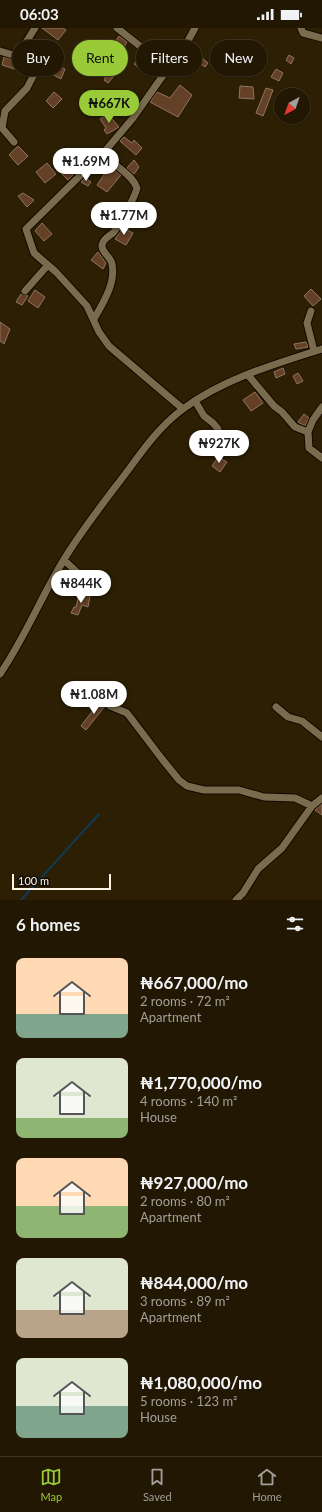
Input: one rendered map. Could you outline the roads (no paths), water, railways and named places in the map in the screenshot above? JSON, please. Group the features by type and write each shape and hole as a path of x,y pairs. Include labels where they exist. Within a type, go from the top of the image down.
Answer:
{"street":[{"path":"28,40 35,28"},
{"path":"117,28 136,43"},
{"path":"188,40 195,28"},
{"path":"301,28 303,33 322,38"},
{"path":"0,51 12,55"},
{"path":"14,142 2,128 5,112 27,88 33,76"},
{"path":"163,76 133,118 106,150 26,229 34,253 76,292 87,306 99,332 109,346 183,409"},
{"path":"94,319 111,284 112,264 103,249 103,244 107,237 115,230 133,200 137,188 134,180 109,158 106,150"},
{"path":"25,291 48,265"},
{"path":"311,311 307,323 314,351"},
{"path":"0,674 18,647 64,560 96,510 156,433 183,409 206,394 272,364 322,349"},
{"path":"248,375 274,406 282,412 295,427 308,432"},
{"path":"195,401 204,416 213,422 218,430 221,453"},
{"path":"322,407 313,420 308,432 309,448 322,458"},
{"path":"64,560 79,574 82,590"},
{"path":"110,706 128,713 162,759 179,780 187,786 204,790 239,790 264,797 295,798 312,806"},
{"path":"276,707 288,717 302,721 322,737"},
{"path":"236,900 243,893 258,869 282,848 312,806 322,798"}],"waterway":[{"path":"21,900 99,814"}]}
